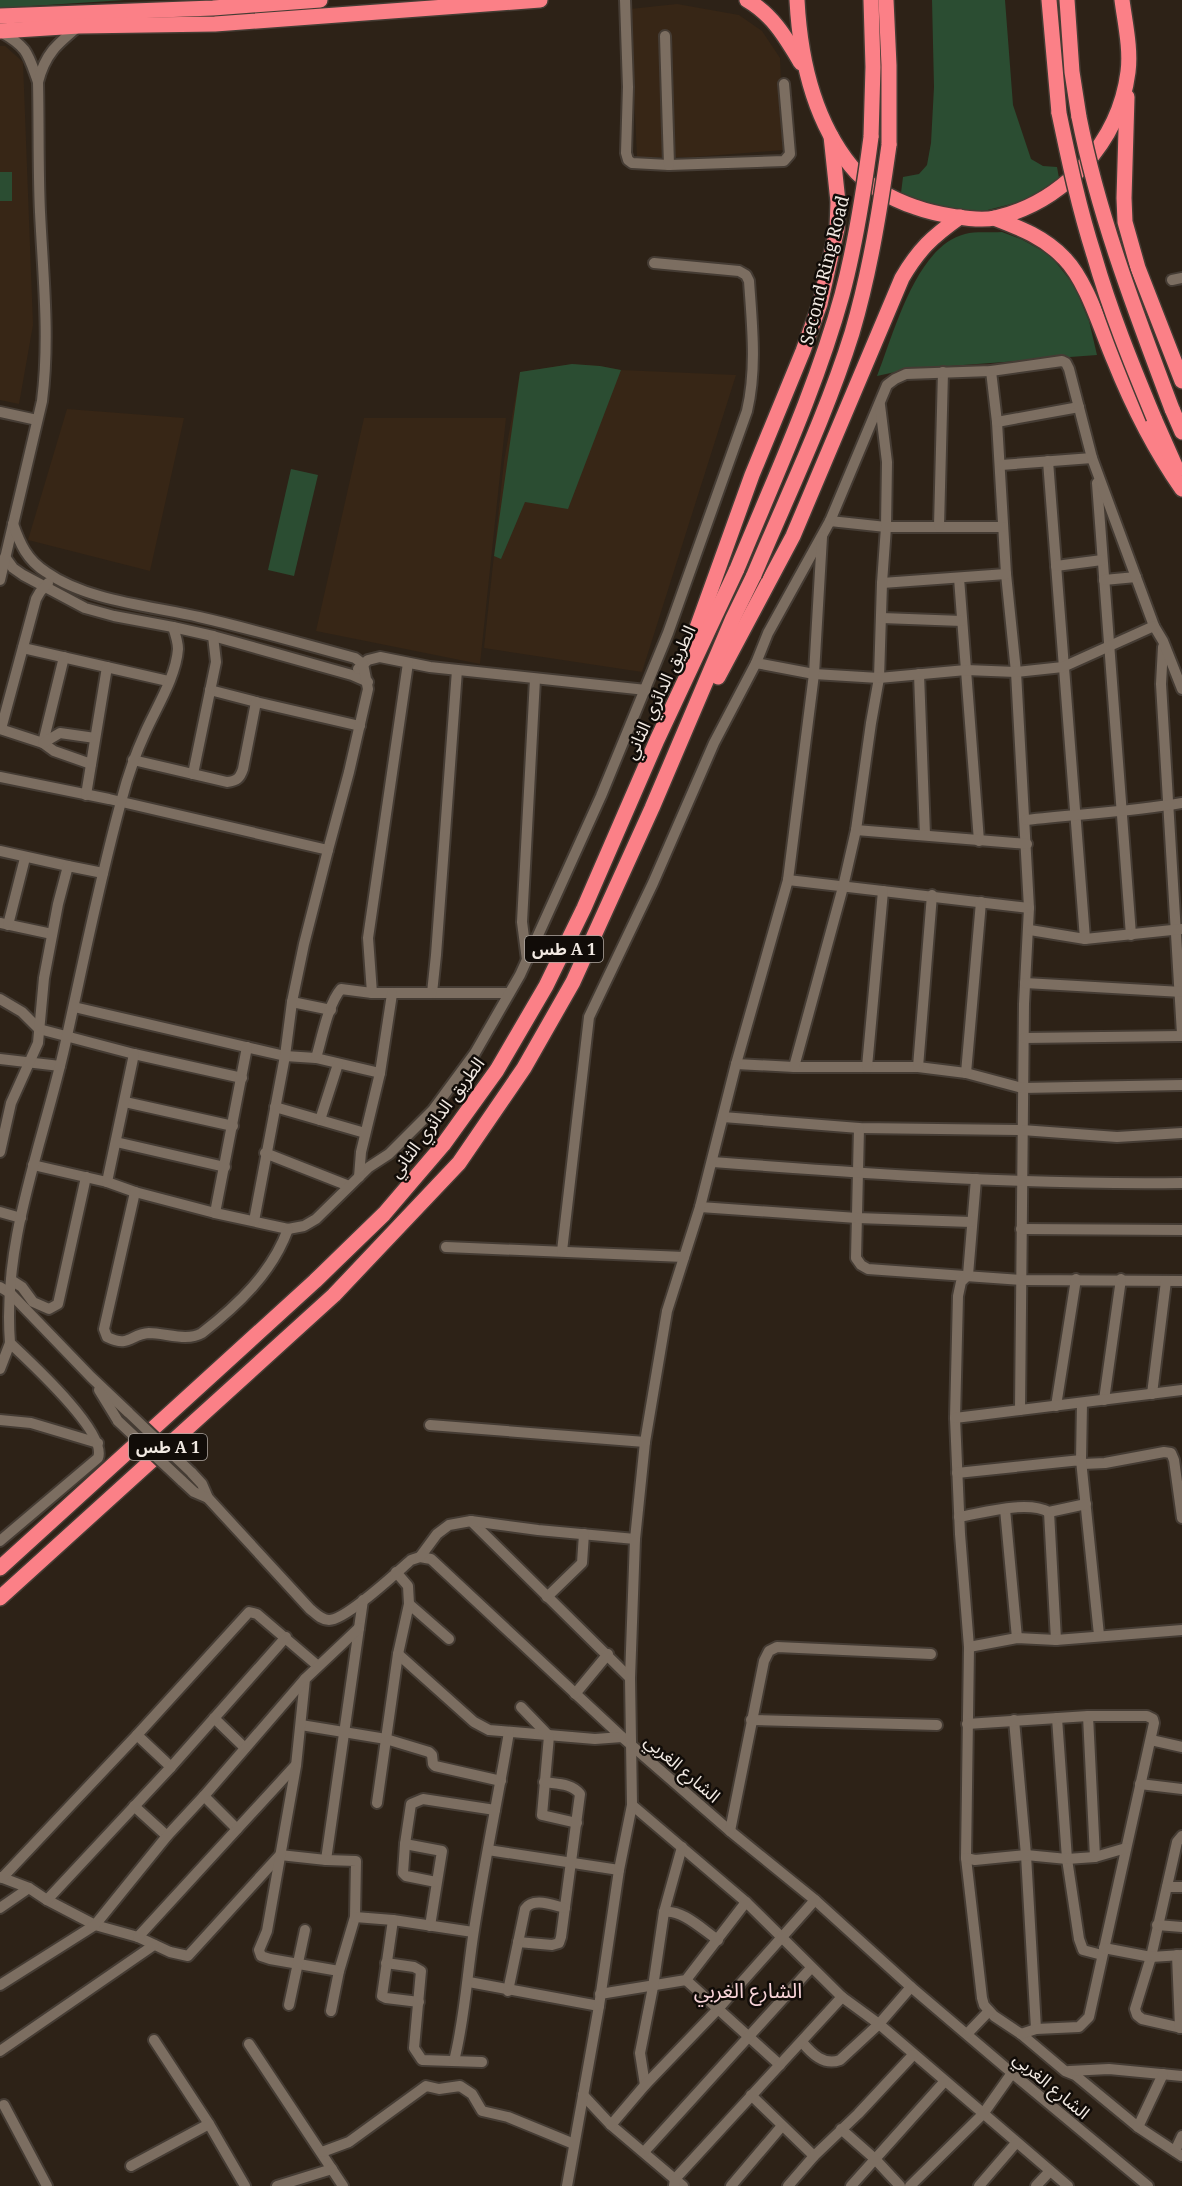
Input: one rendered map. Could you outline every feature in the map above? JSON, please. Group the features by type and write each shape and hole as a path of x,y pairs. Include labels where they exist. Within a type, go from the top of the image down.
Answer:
{"highway":[{"path":"0,16 320,0"},
{"path":"0,31 79,26 215,24 540,0"},
{"path":"747,0 757,6 778,26 804,67 831,136 851,167 874,187 901,202 930,212 960,217 994,218 1027,231 1048,243 1067,260 1084,288 1130,398 1163,461 1182,489"},
{"path":"797,0 804,67"},
{"name":"Second Ring Road","path":"737,569 821,364 842,295 862,203 871,137 873,68 871,0"},
{"name":"طس A 1","path":"0,1598 334,1295 459,1163 524,1068 573,982 754,575 827,401 851,334 869,269 889,145 886,0"},
{"path":"1049,0 1059,113 1075,188 1114,316 1182,483"},
{"path":"1067,0 1071,60 1079,117 1097,196 1113,248 1182,432"},
{"path":"1122,0 1128,74 1125,222 1138,268 1182,381"},
{"path":"994,218 1035,203 1060,187 1094,155 1119,107 1128,74"},
{"path":"657,740 752,475 820,304 837,229 838,202 831,136"},
{"path":"678,748 793,536 902,278 916,254 934,235 960,217"},
{"name":"الطريق الدائري الثاني","path":"0,1568 315,1281 384,1214 444,1145 497,1070 546,986 584,908 657,740 737,569"}],"street":[{"path":"625,0 628,87 626,153 628,160 638,165 669,165 786,159 790,154 784,84"},
{"path":"212,4 215,24"},
{"path":"0,580 45,381 46,344 40,208 38,82 44,63 51,51 79,26"},
{"path":"0,31 16,40 25,49 38,82"},
{"path":"665,36 669,165"},
{"path":"33,1165 107,1182 135,1192 215,1213 288,1229 304,1226 316,1219 369,1167 389,1154 440,1102 475,1053 527,960 646,690 747,411 754,367 749,281 746,275 739,271 654,263"},
{"path":"562,1251 589,1017 653,883 714,743 756,663 768,633 830,521 887,385 906,375 991,371 1062,361 1066,363 1096,471 1154,626 1163,641 1182,689"},
{"path":"991,371 1001,465 1006,574 1016,672 1026,820 1030,930 1025,983 1022,1088 1020,1410"},
{"path":"939,526 943,372"},
{"path":"794,1067 843,887 856,830 879,678 887,462 880,402"},
{"path":"997,423 1079,406"},
{"path":"0,412 37,420"},
{"path":"1001,465 1092,458"},
{"path":"1048,461 1084,939"},
{"path":"1096,471 1131,935"},
{"path":"830,521 886,527 1004,527"},
{"path":"13,524 24,552 38,567 55,578 92,593 236,625 355,658 363,664 368,682 360,726 304,944 254,1221"},
{"path":"567,2186 632,1804 627,1741 635,1539 645,1442 667,1311 713,1162 736,1064 788,880 814,674 822,537"},
{"path":"5,557 16,571 76,605 213,636 352,675 368,682"},
{"path":"1056,566 1102,560"},
{"path":"882,583 1006,574"},
{"path":"1104,580 1136,577"},
{"path":"55,578 43,587 36,599 0,729 43,743 54,751 91,764"},
{"path":"959,578 979,841"},
{"path":"882,618 962,621"},
{"path":"756,663 814,674 879,678 966,670 1016,672 1064,667 1154,626"},
{"path":"0,1541 98,1458 100,1449 92,1432 53,1384 10,1343 5,1326 12,1259 33,1165 74,1007 103,873 133,760 161,702 178,648 173,627"},
{"path":"193,774 216,662 213,636"},
{"path":"1024,1038 1182,1035 1179,929 1168,805 1161,684 1163,641"},
{"path":"23,648 168,681"},
{"path":"43,743 64,657"},
{"path":"352,675 372,658 380,657 457,670 646,690"},
{"path":"372,993 368,938 408,663"},
{"path":"86,795 107,667"},
{"path":"432,993 457,670"},
{"path":"918,675 925,835"},
{"path":"527,960 522,922 536,679"},
{"path":"210,690 360,726"},
{"path":"133,760 227,782 235,781 240,777 256,702"},
{"path":"43,743 60,733 95,738"},
{"path":"0,777 121,802 328,850"},
{"path":"1026,820 1182,803"},
{"path":"856,830 1027,844"},
{"path":"0,852 103,873"},
{"path":"25,858 4,924 52,934"},
{"path":"1,1147 11,1103 38,1043 40,1004 52,934 68,866"},
{"path":"788,880 1029,908"},
{"path":"867,1066 883,891"},
{"path":"918,1067 932,895"},
{"path":"966,1073 981,902"},
{"path":"1030,930 1084,939 1179,929"},
{"path":"1025,983 1181,992"},
{"path":"316,1058 336,994 341,989 392,994 509,993"},
{"path":"359,1177 365,1133 380,1073 392,994"},
{"path":"0,999 22,1012 39,1029 134,1054 242,1078"},
{"path":"292,1002 331,1010"},
{"path":"74,1007 285,1056 316,1058 380,1073"},
{"path":"215,1213 247,1047"},
{"path":"107,1182 134,1054"},
{"path":"0,1059 60,1066"},
{"path":"320,1120 338,1064"},
{"path":"736,1064 794,1067 918,1067 966,1073 1022,1088 1182,1085"},
{"path":"125,1102 233,1126"},
{"path":"275,1107 365,1133"},
{"path":"723,1117 858,1128 1022,1130 1117,1137 1182,1133"},
{"path":"858,1128 856,1258 868,1269 1020,1280 1182,1281"},
{"path":"116,1142 225,1167"},
{"path":"265,1153 350,1186"},
{"path":"713,1162 976,1179 1103,1184 1182,1183"},
{"path":"11,1280 22,1287 33,1302 49,1309 58,1304 86,1177"},
{"path":"976,1179 968,1275 961,1282 958,1296 955,1418 959,1517 969,1647 966,1858 984,2005 1138,2127 1179,2154 1182,2136"},
{"path":"135,1192 104,1329 107,1337 117,1342 146,1333 195,1337 202,1333 246,1295 281,1247 288,1229"},
{"path":"700,1207 857,1218 971,1222"},
{"path":"0,1212 21,1218"},
{"path":"1021,1229 1182,1230"},
{"path":"446,1247 684,1257"},
{"path":"1056,1406 1076,1279"},
{"path":"1104,1400 1121,1279"},
{"path":"1152,1394 1166,1281"},
{"path":"0,1287 10,1293 92,1377 191,1472 202,1484 208,1498 310,1609 322,1619 336,1619 363,1600 411,1560 420,1557 437,1534 449,1525 471,1521 635,1539"},
{"path":"0,1369 10,1343"},
{"path":"92,1377 118,1421 194,1492 208,1498"},
{"path":"955,1418 1182,1390"},
{"path":"1082,1403 1082,1462 1099,1635"},
{"path":"0,1420 31,1423 98,1443"},
{"path":"430,1425 645,1442"},
{"path":"957,1473 1082,1462 1105,1463 1164,1452 1171,1453 1182,1518"},
{"path":"959,1517 1005,1509 1040,1507 1049,1512 1086,1504"},
{"path":"1005,1509 1017,1638"},
{"path":"1049,1512 1056,1640"},
{"path":"471,1521 630,1678"},
{"path":"547,1597 582,1563 584,1534"},
{"name":"الشارع الغربي","path":"420,1557 431,1559 575,1694 730,1831 815,1900 910,1987 1149,2186"},
{"path":"377,1803 398,1654 409,1604 408,1586 396,1572"},
{"path":"326,1860 363,1600"},
{"path":"409,1604 449,1639"},
{"path":"280,1855 188,1956 138,1937 95,1925 46,1900 29,1888 1,1877 136,1736 249,1612 257,1614 318,1666"},
{"path":"0,1985 95,1925 167,1836 305,1679 359,1628"},
{"path":"969,1647 1017,1638 1056,1640 1182,1630"},
{"path":"46,1900 171,1767 286,1637"},
{"path":"730,1831 764,1661 766,1654 772,1648 931,1654"},
{"path":"398,1654 474,1722 489,1730 549,1737 627,1741"},
{"path":"575,1694 608,1654"},
{"path":"305,1679 296,1766 267,1931 259,1947 259,1953 265,1958 339,1971"},
{"path":"521,1707 549,1737 542,1815 577,1823"},
{"path":"967,1724 1088,1716 1147,1716 1153,1719 1154,1723 1091,2008 1086,2021 1079,2027 1036,2029 1021,2034"},
{"path":"1088,1716 1095,1857"},
{"path":"214,1718 245,1748"},
{"path":"1057,1718 1067,1859 1080,1946 1087,1952 1150,1957 1179,1955 1181,2028 1142,2019 1136,2012 1150,1957 1157,1925 1167,1887 1177,1842 1182,1836"},
{"path":"751,1720 937,1725"},
{"path":"1014,1720 1026,1855 1036,2029"},
{"path":"301,1725 386,1739 429,1752 435,1766 501,1781"},
{"path":"454,2061 461,2036 474,1932 509,1732"},
{"path":"136,1736 171,1767"},
{"path":"1151,1740 1182,1747"},
{"path":"138,1937 296,1766"},
{"path":"519,1942 552,1945 559,1942 561,1937 580,1798 577,1790 570,1786 544,1782"},
{"path":"1140,1784 1182,1789"},
{"path":"204,1796 237,1829"},
{"path":"436,1882 404,1874 405,1844 411,1807 418,1799 495,1810"},
{"path":"632,1804 746,1902 842,1997 879,2024 1068,2186"},
{"path":"134,1806 167,1836"},
{"path":"405,1844 442,1850 430,1926"},
{"path":"645,2085 640,2053 664,1912 682,1847"},
{"path":"966,1858 975,1860 1026,1855 1067,1859 1095,1857 1126,1848"},
{"path":"488,1850 619,1870"},
{"path":"280,1855 357,1861 355,1917 339,1971 332,2011"},
{"path":"1167,1887 1182,1887"},
{"path":"0,1908 29,1888"},
{"path":"611,2125 815,1900"},
{"path":"508,1991 525,1910 530,1902 565,1908"},
{"path":"469,1982 508,1991 600,2000 686,1980 746,1902"},
{"path":"664,1912 679,1914 718,1940"},
{"path":"355,1917 474,1932"},
{"path":"393,1920 381,1992 383,1997 419,2002"},
{"path":"1157,1925 1182,1927"},
{"path":"289,2005 305,1930"},
{"path":"0,2051 154,1945"},
{"path":"386,1963 420,1969 414,2048 422,2060 482,2062"},
{"path":"644,2152 811,1968"},
{"path":"686,1980 780,2065"},
{"path":"802,2042 821,2060 834,2062 840,2060 879,2024 910,1987"},
{"path":"583,2095 611,2125 644,2152 677,2184 751,2096 842,1997"},
{"path":"967,2034 989,2011"},
{"path":"154,2040 209,2124 245,2186"},
{"path":"249,2044 343,2186"},
{"path":"788,2186 814,2156 858,2114 913,2055"},
{"path":"1065,2071 1109,2068 1182,2076"},
{"path":"910,2186 983,2114 1012,2073"},
{"path":"1138,2127 1162,2074"},
{"path":"851,2186 944,2082"},
{"path":"322,2152 349,2142 426,2086 439,2089 460,2086 472,2094 482,2111 508,2117 574,2144"},
{"path":"751,2096 814,2156"},
{"path":"4,2105 47,2186"},
{"path":"131,2166 209,2124"},
{"path":"731,2186 782,2127"},
{"path":"841,2129 875,2159 900,2186"},
{"path":"979,2186 1016,2143"},
{"path":"277,2186 332,2169"},
{"path":"1036,2186 1050,2171"}],"shaded area":[{"path":"677,4 739,15 762,31 780,58 784,150 694,157 637,157 630,9"},
{"path":"0,46 5,46 23,62 33,325 19,404 0,400"},
{"path":"572,364 621,370 736,375 642,672 484,648 504,461 520,372"},
{"path":"67,409 184,418 150,571 28,540"},
{"path":"364,418 506,418 480,664 316,631"}],"green space":[{"path":"0,0 125,0 0,8"},
{"path":"932,0 1005,0 1013,105 1031,159 1043,166 1057,167 1059,178 1027,200 972,214 926,206 901,193 903,177 919,174 927,165 931,143 934,87"},
{"path":"0,172 12,172 12,201 0,201"},
{"path":"1002,232 1021,239 1050,255 1074,285 1089,321 1097,355 909,369 877,376 909,293 933,255 948,242 965,234"},
{"path":"572,364 621,370 568,509 525,502 501,559 494,556 520,372"},
{"path":"291,469 318,475 294,576 268,570"}],"district":[{"name":"الشارع الغربي","path":"748,1990"}]}
